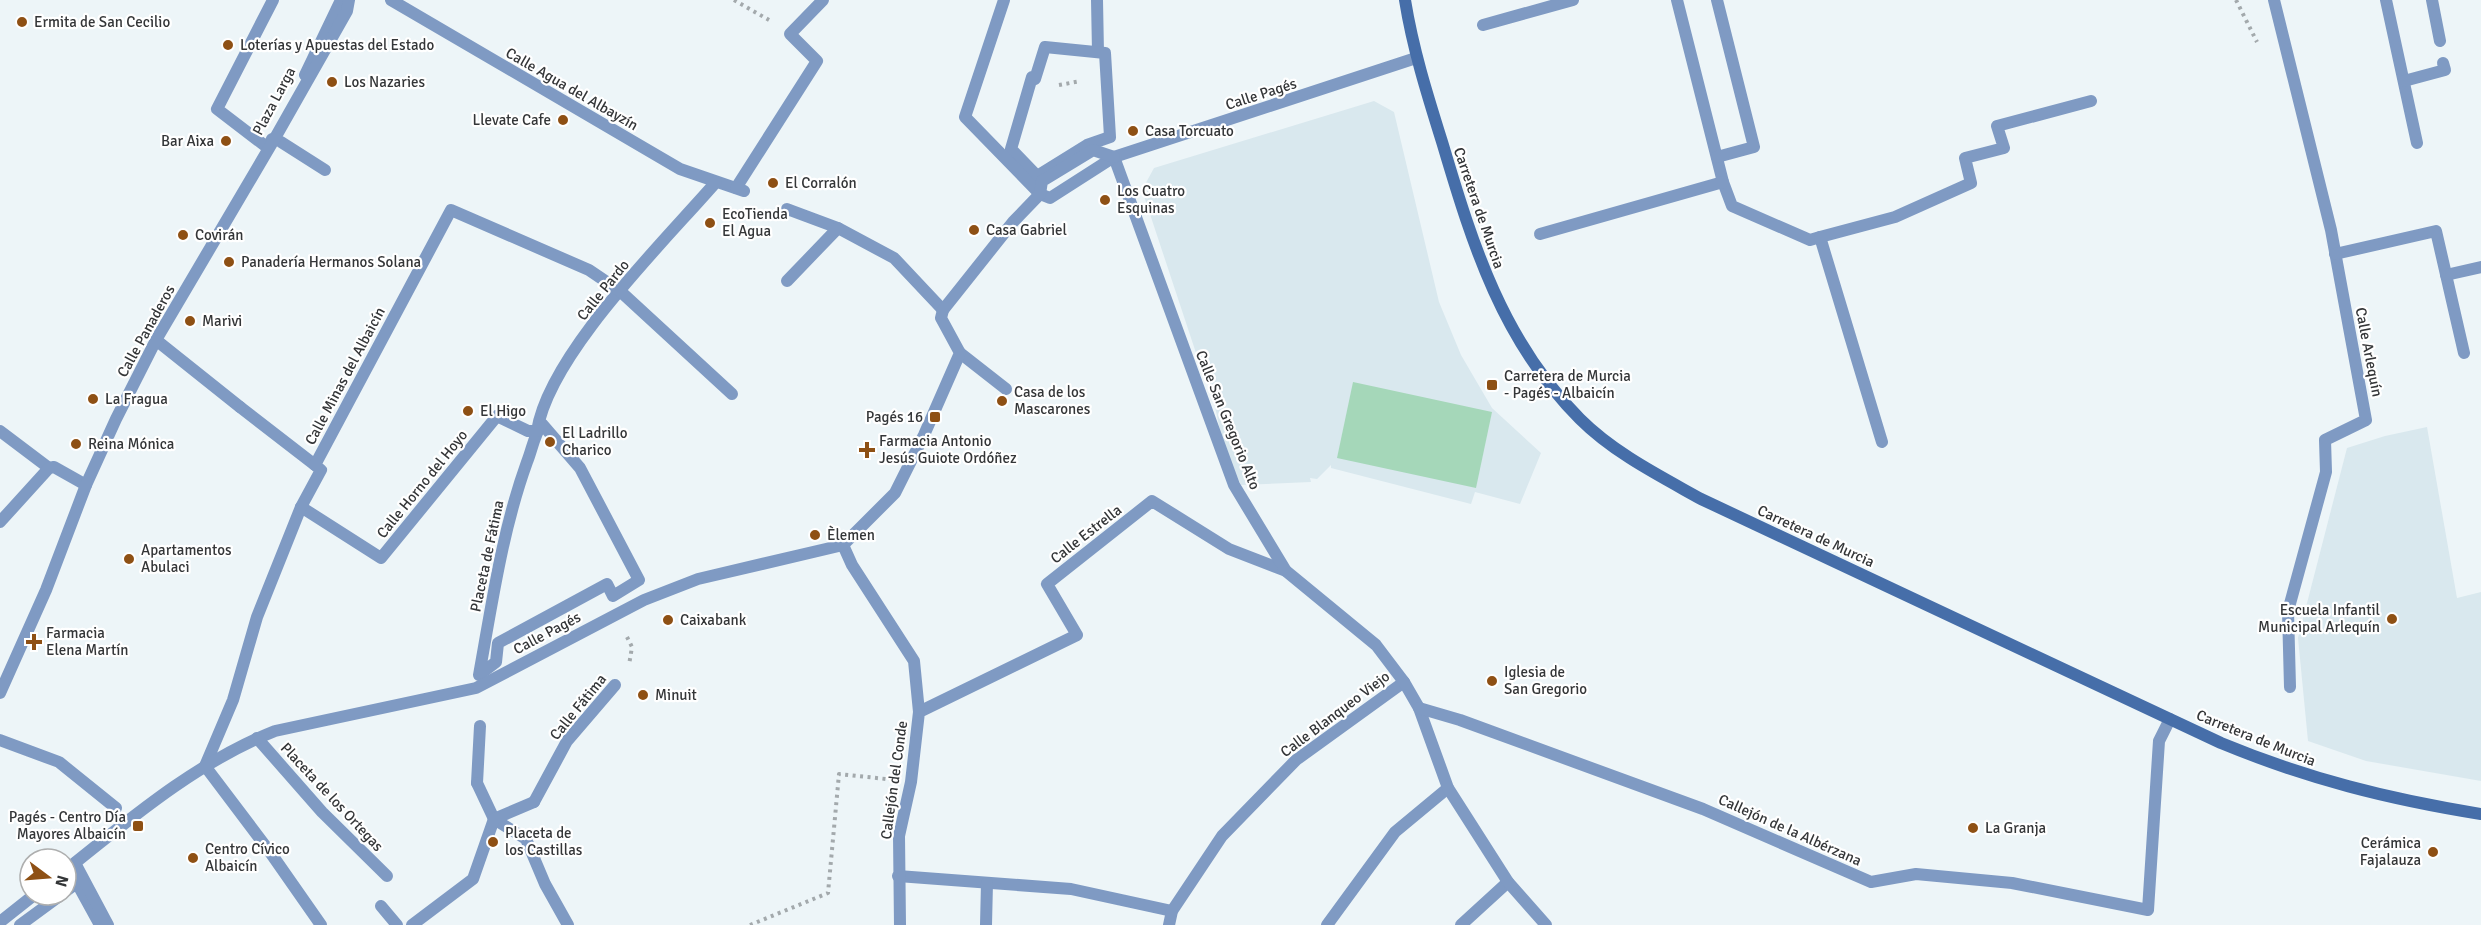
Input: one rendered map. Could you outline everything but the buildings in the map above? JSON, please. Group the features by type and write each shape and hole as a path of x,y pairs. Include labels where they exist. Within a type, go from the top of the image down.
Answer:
{"main road":[{"name":"Carretera de Murcia","path":"1405,0 1416,58 1463,214 1491,289 1532,363 1581,421 1651,471 1701,499 2170,719 2272,764 2320,780 2418,804 2481,814"}],"street":[{"name":"Plaza Larga","path":"273,0 217,109 268,148 341,0"},
{"name":"Calle Panaderos","path":"0,693 46,590 86,485 156,340 276,138 347,11 349,0"},
{"name":"Calle Agua del Albayzín","path":"391,0 680,169 740,190 817,61 790,34"},
{"path":"790,34 823,0"},
{"path":"1004,0 964,117 1040,194"},
{"path":"1097,0 1098,52"},
{"path":"1483,25 1573,0"},
{"path":"1677,0 1723,182 1732,206 1810,240 1895,217 1971,183 1965,158 2004,148 1997,126 2091,101"},
{"path":"1717,0 1754,147 1717,157"},
{"name":"Calle Arlequín","path":"2274,0 2335,254 2366,420 2325,440 2326,472 2288,611 2290,687"},
{"path":"2386,0 2417,143"},
{"path":"2432,0 2440,41"},
{"path":"1045,47 1098,52 1105,53 1110,137 1087,145 1037,176 1011,149 1032,77 1035,79 1045,47"},
{"name":"Calle Pagés","path":"1040,194 1050,198 1114,157 1416,58"},
{"path":"2404,81 2445,70 2443,63"},
{"path":"281,142 325,170"},
{"name":"Calle Pagés","path":"943,310 1013,222 1040,194 1042,180 1093,150 1114,157"},
{"name":"Calle San Gregorio Alto","path":"1114,157 1234,485 1286,571 1376,645 1404,682 1419,708 1448,788 1508,882 1546,925"},
{"name":"Calle Pardo","path":"537,431 539,416 555,383 578,345 620,291 716,182"},
{"path":"1540,234 1723,182"},
{"path":"787,209 838,228 894,258 943,310 941,318 960,354 1006,388"},
{"name":"Calle Minas del Albaicín","path":"205,766 233,700 256,616 301,507 321,470 315,465 451,210 589,270 620,291"},
{"path":"787,281 838,228"},
{"path":"2335,254 2436,231 2464,353"},
{"path":"1820,237 1882,442"},
{"path":"2446,275 2481,267"},
{"path":"620,291 732,394"},
{"path":"156,340 315,465"},
{"path":"843,545 895,493 960,354"},
{"name":"Calle Horno del Hoyo","path":"301,507 381,558 497,416 528,431 537,431"},
{"name":"Placeta de Fátima","path":"542,424 580,468 639,580 613,596 607,584 498,643 496,662 479,675 503,544 519,484 537,431 542,424"},
{"path":"0,431 49,468"},
{"path":"0,522 49,468 54,467 86,485"},
{"name":"Calle Estrella","path":"919,712 1077,635 1047,584 1152,501 1229,549 1286,571"},
{"name":"Calle Pagés","path":"78,860 205,766 257,738 275,731 476,688 644,600 698,579 843,545"},
{"name":"Callejón del Conde","path":"843,545 852,565 914,661 919,712 911,782 899,836 900,925"},
{"name":"Calle Blanqueo Viejo","path":"1169,925 1172,911 1222,837 1296,759 1404,682"},
{"name":"Calle Fátima","path":"494,819 534,802 567,741 615,685"},
{"name":"Callejón de la Albérzana","path":"1419,708 1460,720 1703,809 1871,882 1916,874 2000,882 2148,910 2159,741 2170,719"},
{"path":"480,726 477,783 494,819 526,839 545,884 568,925"},
{"name":"Placeta de los Ortegas","path":"257,738 322,812 387,876"},
{"path":"0,740 59,762 116,808"},
{"path":"205,766 270,852 321,925"},
{"path":"1328,925 1395,832 1448,788"},
{"path":"412,925 473,879 494,819"},
{"path":"898,876 1071,889 1172,911"},
{"path":"78,878 108,925"},
{"path":"1461,925 1508,882"},
{"path":"986,925 987,883"},
{"path":"78,885 100,925"},
{"path":"381,906 397,925"},
{"path":"1,923 20,907"},
{"path":"20,925 45,907"}],"path":[{"path":"734,0 790,34"},
{"name":"Calle Fátima","path":"615,685 629,665 632,647 623,630"},
{"path":"750,925 828,893 839,774 911,782"}],"shaded area":[{"path":"1374,101 1394,112 1439,302 1461,355 1492,408 1541,453 1520,504 1475,492 1471,504 1331,468 1331,465 1317,479 1310,478 1311,482 1241,485 1223,445 1209,378 1199,362 1142,190 1154,168"},
{"name":"Escuela Infantil Municipal Arlequín","path":"2427,427 2457,598 2481,592 2481,781 2366,761 2308,741 2298,638 2347,448 2385,436"}],"green space":[{"path":"1353,382 1492,412 1476,488 1337,458"}],"place":[{"name":"Ermita de San Cecilio","path":"22,22"},
{"name":"Loterías y Apuestas del Estado","path":"228,45"},
{"name":"Los Nazaries","path":"332,82"},
{"name":"Llevate Cafe","path":"563,120"},
{"name":"Casa Torcuato","path":"1133,131"},
{"name":"Bar Aixa","path":"226,141"},
{"name":"El Corralón","path":"773,183"},
{"name":"Los Cuatro Esquinas","path":"1105,200"},
{"name":"EcoTienda El Agua","path":"710,223"},
{"name":"Casa Gabriel","path":"974,230"},
{"name":"Covirán","path":"183,235"},
{"name":"Panadería Hermanos Solana","path":"229,262"},
{"name":"Marivi","path":"190,321"},
{"name":"Carretera de Murcia - Pagés - Albaicín","path":"1492,385"},
{"name":"La Fragua","path":"93,399"},
{"name":"Casa de los Mascarones","path":"1002,401"},
{"name":"El Higo","path":"468,411"},
{"name":"Pagés 16","path":"935,417"},
{"name":"El Ladrillo Charico","path":"550,442"},
{"name":"Reina Mónica","path":"76,444"},
{"name":"Farmacia Antonio Jesús Guiote Ordóñez","path":"867,450"},
{"name":"Èlemen","path":"815,535"},
{"name":"Apartamentos Abulaci","path":"129,559"},
{"name":"Escuela Infantil Municipal Arlequín","path":"2392,619"},
{"name":"Caixabank","path":"668,620"},
{"name":"Farmacia Elena Martín","path":"34,642"},
{"name":"Iglesia de San Gregorio","path":"1492,681"},
{"name":"Minuit","path":"643,695"},
{"name":"Pagés - Centro Día Mayores Albaicín","path":"138,826"},
{"name":"La Granja","path":"1973,828"},
{"name":"Placeta de los Castillas","path":"493,842"},
{"name":"Cerámica Fajalauza","path":"2433,852"},
{"name":"Centro Cívico Albaicín","path":"193,858"}]}
